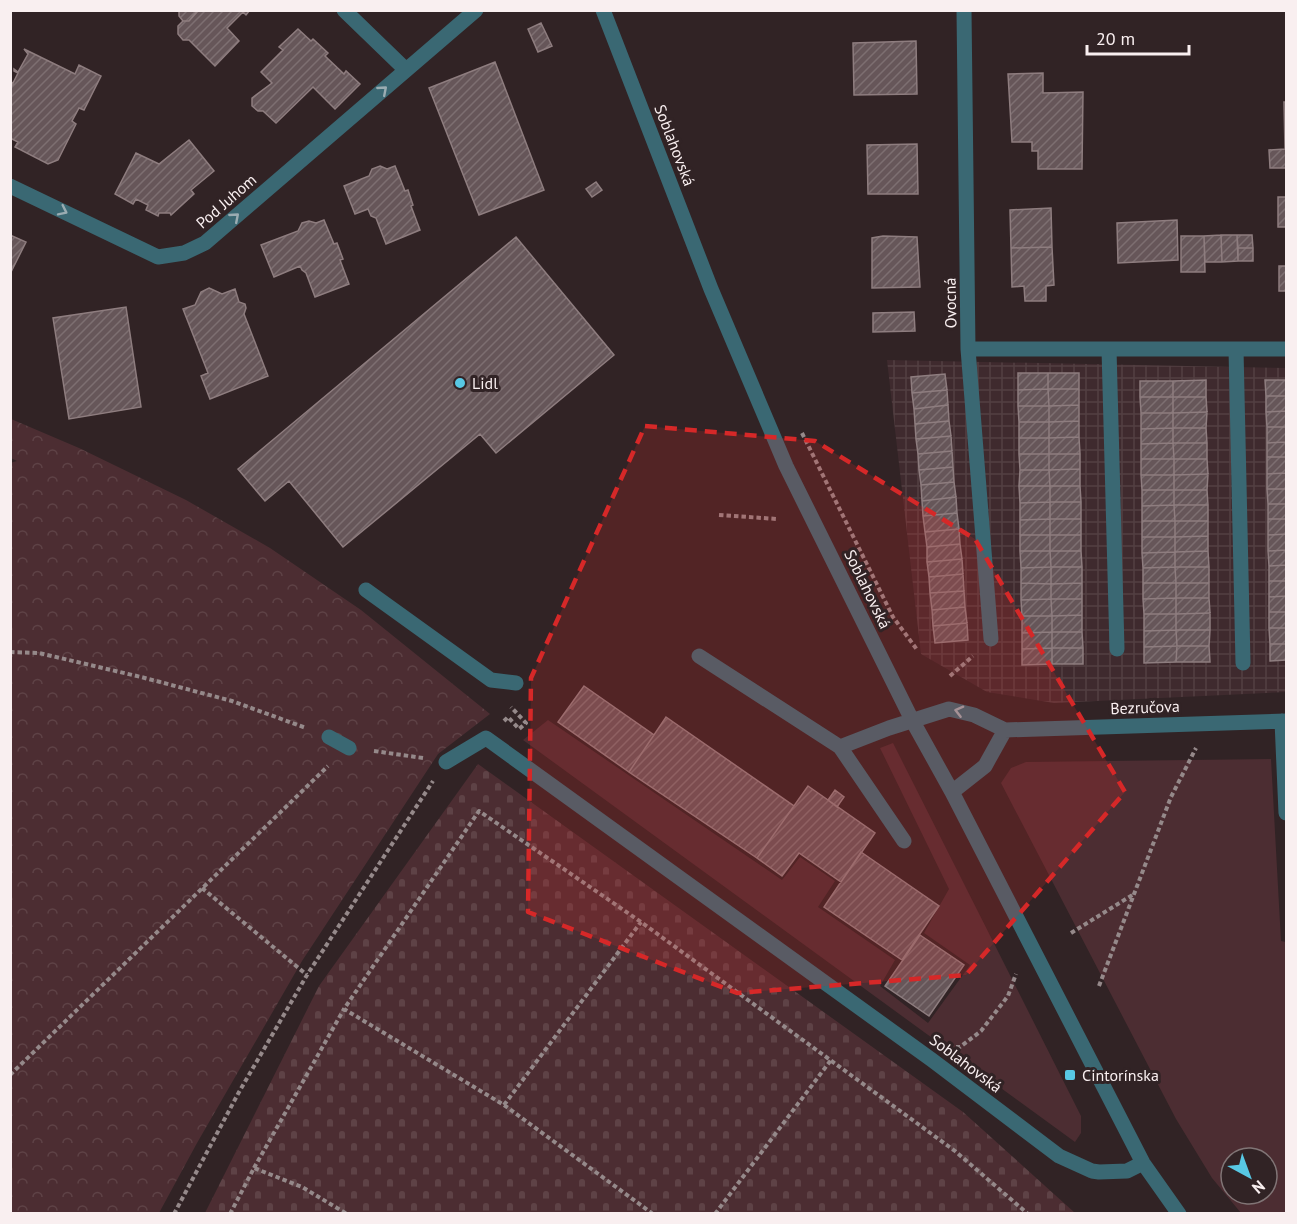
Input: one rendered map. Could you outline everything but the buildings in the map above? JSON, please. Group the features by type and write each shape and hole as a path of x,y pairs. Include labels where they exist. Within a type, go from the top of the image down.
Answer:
{"street":[{"path":"344,10 406,70"},
{"name":"Pod Juhom","path":"10,186 158,257 184,253 205,243 476,10"},
{"name":"Soblahovská","path":"603,10 752,387 786,466 912,720 952,792 1143,1163 1179,1214"},
{"name":"Ovocná","path":"964,10 968,349 1287,349"},
{"path":"968,349 991,639"},
{"path":"1109,349 1117,649"},
{"path":"1236,349 1243,663"},
{"path":"366,590 491,680 516,682"},
{"path":"699,656 840,747 904,841"},
{"name":"Bezručova","path":"840,747 949,709 974,716 1005,730 1284,721"},
{"path":"1284,721 1286,813"},
{"path":"952,792 985,766 1005,730"},
{"path":"329,737 349,748"},
{"name":"Soblahovská","path":"446,762 486,738 932,1060 1059,1156 1099,1172 1127,1171 1143,1163"}],"path":[{"path":"800,428 893,617 918,651"},
{"path":"719,515 777,519"},
{"path":"10,652 39,653 232,701 329,737"},
{"path":"508,717 519,729 526,723 511,706"},
{"path":"1099,986 1171,797 1199,742"},
{"path":"10,1075 325,768 349,748 446,762 307,975 239,1092 174,1214"},
{"path":"230,1214 344,1009 479,811 641,922 955,1151 1028,1214"},
{"path":"202,888 307,975"},
{"path":"1071,933 1135,894"},
{"path":"504,1105 641,922"},
{"path":"932,1060 944,1049 960,1047 981,1031 1008,996 1016,974"},
{"path":"344,1009 504,1105 653,1214"},
{"path":"715,1214 831,1060"},
{"path":"254,1168 302,1187 347,1214"}],"highlighted area":[{"path":"645,426 815,441 975,539 1125,792 966,975 737,993 528,912 531,678"}],"shaded area":[{"path":"887,360 1286,368 1286,692 1054,703 987,692 921,654"}],"green space":[{"path":"11,419 79,448 186,500 270,548 361,610 490,714 438,754 302,961 159,1213 11,1213 10,463 17,461 11,458"},
{"path":"548,720 782,880 800,857 835,881 818,907 895,960 880,986 928,1023 970,965 924,933 949,889 880,748 893,743 1081,1116 1081,1133 1075,1142 523,740"},
{"path":"1271,759 1281,941 1286,942 1286,1213 1241,1213 1235,1206 1279,1206 1279,1146 1219,1146 1219,1186 1212,1178 1176,1119 1001,783 1011,768 1026,762"},
{"path":"478,764 963,1112 1075,1213 205,1213 319,986"}],"place":[{"name":"Lidl","path":"460,383"},
{"name":"Cintorínska","path":"1070,1075"}]}
